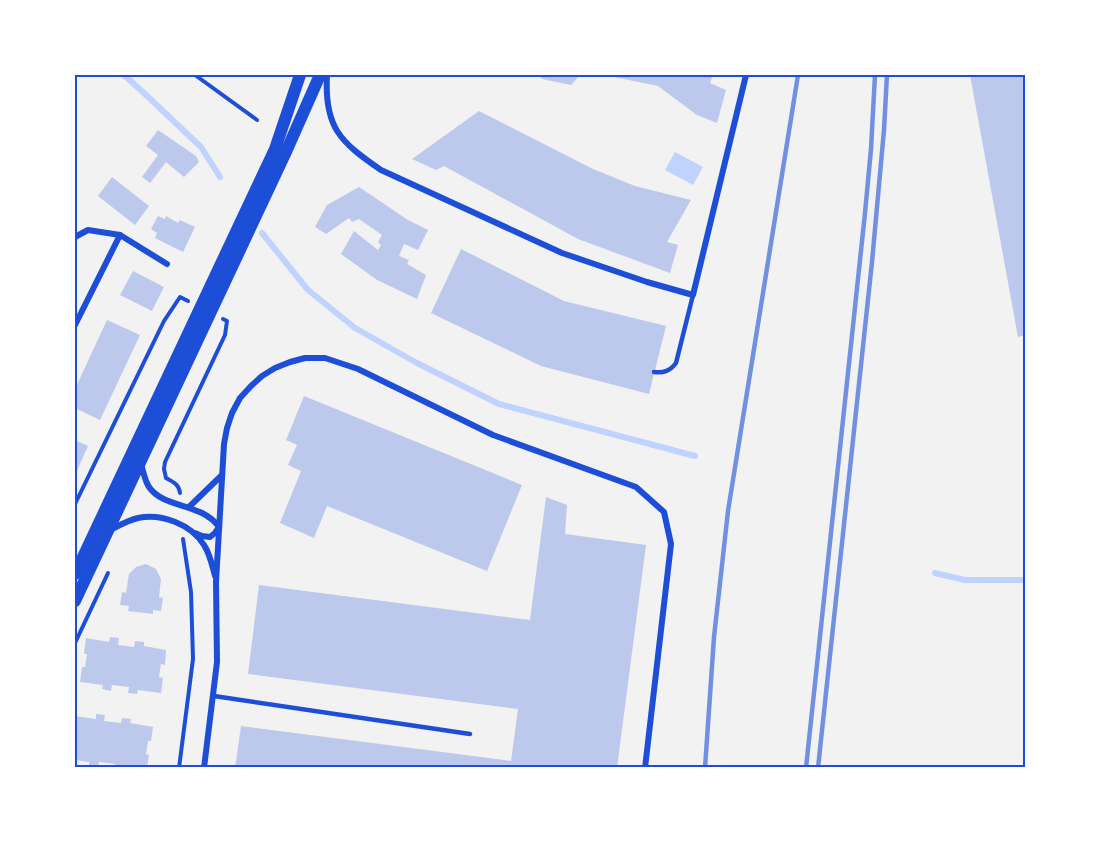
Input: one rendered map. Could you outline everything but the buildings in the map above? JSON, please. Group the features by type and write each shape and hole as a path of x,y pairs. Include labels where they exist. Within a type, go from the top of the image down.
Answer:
{"main road":[{"path":"75,574 275,149 300,75"},
{"path":"75,601 320,75"}],"street":[{"path":"327,75 328,113 338,134 356,153 381,170 562,254 693,295 746,75"},
{"path":"75,237 88,230 120,234 168,264"},
{"path":"75,325 120,234"},
{"path":"204,768 217,663 216,582 224,444 227,428 240,398 262,376 290,362 305,358 325,358 358,369 493,435 636,487 664,512 670,544 645,768"},
{"path":"140,462 148,486 159,497 204,513 214,519 219,527"},
{"path":"189,507 222,474"},
{"path":"108,530 136,518 147,517 170,520 202,536 210,537 219,527"},
{"path":"190,530 204,545 216,582"}],"lane":[{"path":"654,372 671,370 676,363 693,295"},
{"path":"214,696 470,734"}],"path":[{"path":"195,75 257,120"},
{"path":"75,504 164,321 180,297 192,303"},
{"path":"175,536 183,539"},
{"path":"75,643 112,565"}],"water":[{"path":"675,152 703,167 693,185 665,170"}],"waterway":[{"path":"124,75 201,147 220,177"},
{"path":"262,233 308,290 355,328 417,363 499,404 695,456"},
{"path":"935,573 965,580 1025,580"}],"railway":[{"path":"705,768 714,637 728,511 798,75"},
{"path":"806,768 865,213 875,75"},
{"path":"818,768 872,262 887,75"}]}
